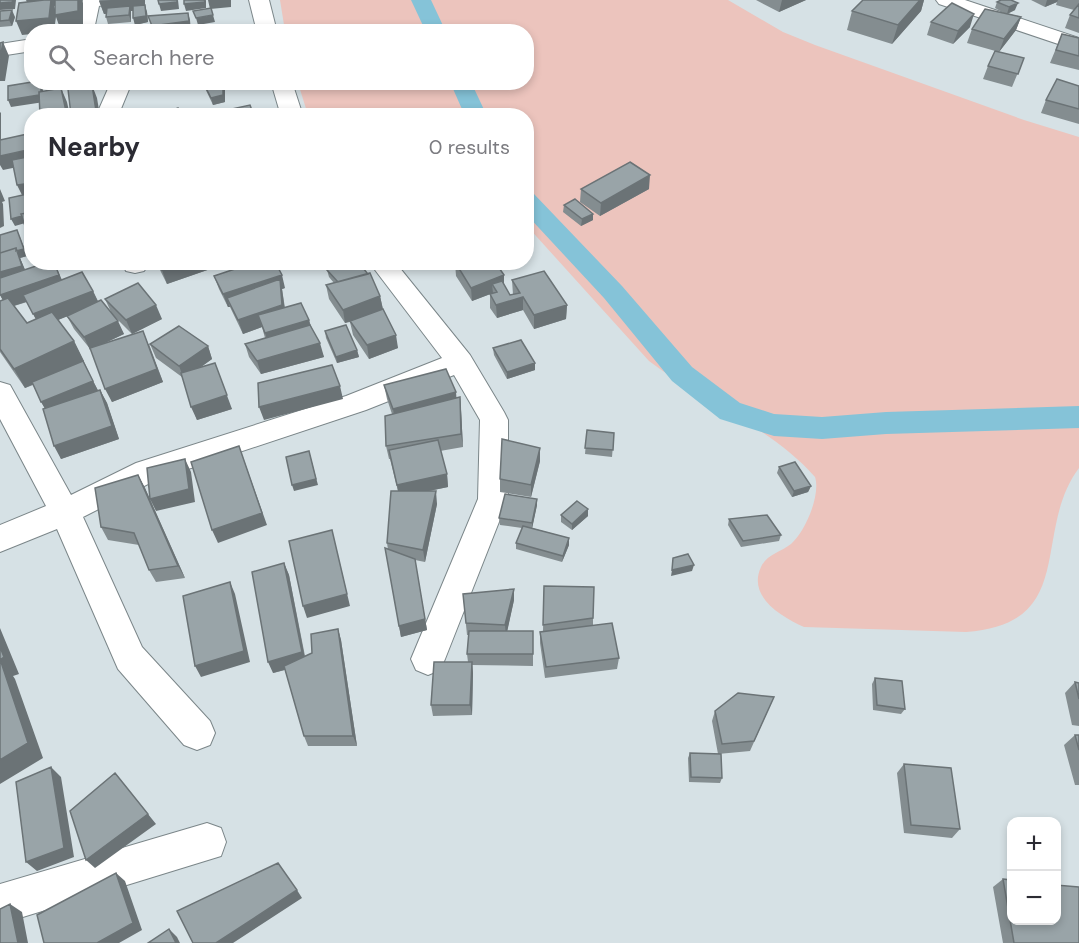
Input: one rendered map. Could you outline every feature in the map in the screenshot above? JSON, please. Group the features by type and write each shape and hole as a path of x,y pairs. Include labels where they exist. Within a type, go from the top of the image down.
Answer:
{"street":[{"path":"86,24 90,3 100,0"},
{"path":"259,0 265,24"},
{"path":"946,0 1079,45"},
{"path":"1023,5 1049,21 1055,35"},
{"path":"0,50 24,46"},
{"path":"111,108 118,90"},
{"path":"284,90 289,108"},
{"path":"387,270 460,362 494,420 493,499 428,659"},
{"path":"0,539 65,512 147,471 356,403 460,362"},
{"path":"0,392 65,512 130,658 197,734"},
{"path":"0,904 207,842"}],"shaded area":[{"path":"280,0 728,0 783,32 815,45 1024,120 1079,137 1079,468 1065,493 1047,571 1039,593 1025,612 1001,625 966,632 804,627 777,612 763,597 759,588 758,578 761,567 767,559 791,544 802,531 814,503 815,477 778,443 649,361 534,234 534,108 306,108 300,90 534,90 534,24 284,24"}],"building":[{"path":"0,0 13,0 0,3"},
{"path":"51,0 49,18 16,21 19,3"},
{"path":"55,0 78,0 78,11 55,15"},
{"path":"158,0 177,0 177,2 159,4"},
{"path":"184,0 204,0 205,2 184,4"},
{"path":"863,0 920,0 898,25 852,11"},
{"path":"1001,0 1018,3 1009,7 997,2"},
{"path":"952,3 974,14 958,31 931,22"},
{"path":"1079,4 1079,18 1070,15"},
{"path":"145,5 146,16 133,18 133,6"},
{"path":"130,6 129,15 106,17 107,8"},
{"path":"211,8 213,15 196,18 193,11"},
{"path":"985,9 1021,17 1004,39 972,29"},
{"path":"12,10 9,20 0,21 0,11"},
{"path":"188,13 189,21 151,24 148,16"},
{"path":"1062,34 1079,38 1079,56 1056,50"},
{"path":"3,42 0,59 0,43"},
{"path":"995,51 1024,58 1018,74 988,66"},
{"path":"1057,79 1079,86 1079,109 1046,100"},
{"path":"24,83 24,90 41,90 41,92 39,95 8,100 8,86"},
{"path":"61,90 65,108 40,108 39,92"},
{"path":"68,90 93,90 96,108 70,108"},
{"path":"207,90 223,90 223,95 211,98"},
{"path":"24,135 24,151 0,156 0,140"},
{"path":"24,158 24,184 17,185 12,160"},
{"path":"630,162 650,175 601,203 581,189"},
{"path":"24,195 22,216 11,219 9,198"},
{"path":"575,199 593,214 582,219 564,205"},
{"path":"17,230 24,249 16,251 16,248 0,253 0,235"},
{"path":"16,248 22,266 0,272 0,253"},
{"path":"24,270 57,270 59,275 0,295 0,278"},
{"path":"232,270 279,270 282,275 223,294 214,276"},
{"path":"327,270 365,270 368,274 338,282"},
{"path":"460,270 501,270 504,275 471,288"},
{"path":"544,271 567,305 534,315 523,297 496,305 490,294 497,292 492,284 502,281 510,295 520,293 512,280"},
{"path":"82,272 93,291 33,314 23,295"},
{"path":"370,273 380,296 343,310 326,285"},
{"path":"280,279 282,305 238,320 227,298"},
{"path":"138,283 156,305 126,320 105,299"},
{"path":"8,298 27,323 52,312 74,341 14,369 0,349 0,301"},
{"path":"101,300 118,321 84,337 67,316"},
{"path":"301,303 309,320 265,333 258,315"},
{"path":"383,309 396,335 367,345 350,321"},
{"path":"310,325 320,343 257,361 245,344"},
{"path":"346,325 357,350 336,357 325,331"},
{"path":"179,326 208,346 179,366 150,344"},
{"path":"143,331 157,369 105,389 90,348"},
{"path":"521,340 535,363 507,372 493,348"},
{"path":"83,361 93,381 41,402 32,382"},
{"path":"215,363 227,395 191,407 181,373"},
{"path":"332,365 340,386 259,407 258,383"},
{"path":"446,369 456,392 393,409 384,385"},
{"path":"100,390 112,426 54,446 43,409"},
{"path":"460,397 461,434 386,446 385,416"},
{"path":"587,430 614,433 613,450 585,448"},
{"path":"502,439 540,448 531,485 500,479"},
{"path":"438,440 447,474 397,485 389,450"},
{"path":"239,446 262,513 212,530 191,462"},
{"path":"309,451 316,479 292,485 286,457"},
{"path":"185,459 189,489 150,499 147,468"},
{"path":"795,462 811,486 794,491 779,467"},
{"path":"138,475 178,566 149,570 134,533 101,527 95,488"},
{"path":"391,491 436,491 423,550 387,543"},
{"path":"505,494 537,499 532,523 499,518"},
{"path":"577,501 588,509 572,524 561,515"},
{"path":"767,515 781,535 743,541 729,519"},
{"path":"523,526 569,538 563,556 516,543"},
{"path":"332,530 347,594 303,606 289,541"},
{"path":"385,548 415,559 425,619 399,626"},
{"path":"688,554 694,565 672,570 673,558"},
{"path":"284,563 302,652 268,662 252,572"},
{"path":"230,582 244,651 195,666 183,596"},
{"path":"544,586 594,587 593,618 543,625"},
{"path":"514,589 505,625 466,623 463,594"},
{"path":"612,623 619,658 546,667 540,632"},
{"path":"338,629 353,736 304,736 284,666 312,653 311,634"},
{"path":"469,631 533,631 533,654 467,654"},
{"path":"0,647 4,657 0,660"},
{"path":"434,662 472,662 470,705 431,705"},
{"path":"0,663 28,743 0,760"},
{"path":"875,678 902,681 905,709 877,705"},
{"path":"1075,682 1079,683 1079,699"},
{"path":"738,693 774,697 754,741 722,744 715,711"},
{"path":"1075,735 1079,735 1079,750"},
{"path":"690,753 721,754 722,778 691,777"},
{"path":"904,764 951,768 960,829 911,825"},
{"path":"51,767 64,848 26,862 16,782"},
{"path":"115,773 148,814 86,860 70,811"},
{"path":"278,863 297,890 216,943 193,943 177,911"},
{"path":"116,873 133,923 97,943 44,943 37,915"},
{"path":"1003,879 1007,880 1007,902"},
{"path":"1061,885 1079,887 1079,943 1014,943 1011,925 1061,925"},
{"path":"10,904 18,943 0,943 0,909"},
{"path":"169,929 176,943 148,943"}],"waterway":[{"path":"421,0 432,24"},
{"path":"464,90 472,108"},
{"path":"534,208 613,292 682,374 730,411 774,425 822,428 886,423 1079,417"}]}
